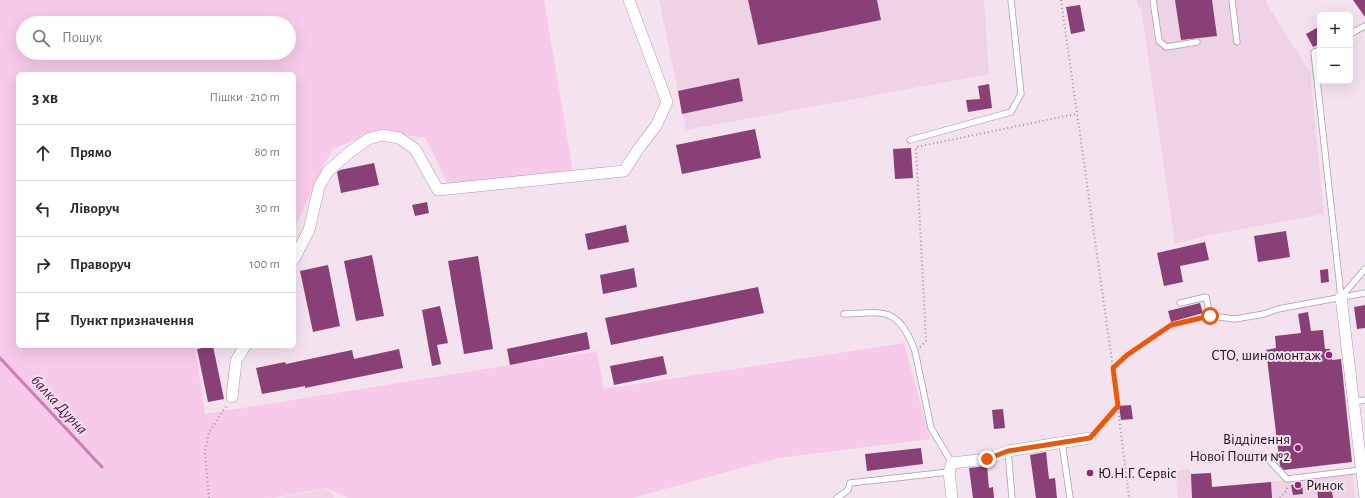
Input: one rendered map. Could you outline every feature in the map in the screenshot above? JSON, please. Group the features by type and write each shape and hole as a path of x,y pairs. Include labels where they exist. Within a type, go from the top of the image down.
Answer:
{"street":[{"path":"296,255 309,230 319,187 328,171 368,139 382,135 399,138 415,150 438,190 624,171 656,126 668,102 629,0"},
{"path":"1341,297 1365,498"},
{"path":"232,397 236,361 244,348"},
{"path":"952,498 951,468 987,459 1008,451 1090,438"}],"lane":[{"path":"910,140 1011,112 1021,94 1011,0"},
{"path":"1153,0 1159,41 1166,47 1197,42"},
{"path":"1232,0 1237,42"},
{"path":"1353,32 1365,26"},
{"path":"1317,51 1314,52 1317,79"},
{"path":"1318,84 1341,297"},
{"path":"1341,297 1365,269"},
{"path":"1180,303 1206,297 1210,316 1235,319 1264,314 1278,309 1365,294"},
{"path":"837,498 848,490 850,483 951,468 931,428 915,351 901,322 890,315 879,312 844,314"},
{"path":"1353,402 1365,400"},
{"path":"1062,443 1070,498"},
{"path":"1008,451 1012,498"},
{"path":"1266,457 1287,479 1361,470"}],"path":[{"path":"1061,0 1113,368 1129,498"},
{"path":"915,351 926,341 916,147 1076,114"},
{"path":"1113,368 1127,355 1171,325 1210,316"},
{"path":"209,498 205,452 209,432 232,397"},
{"path":"1090,438 1118,406"},
{"path":"1280,498 1287,490 1287,479"}],"shaded area":[{"path":"0,0 544,0 573,172 447,184 426,138 375,132 332,149 296,225 296,72 16,72 16,348 195,348 205,414 597,351 604,389 904,343 930,439 778,458 632,498 348,498 328,488 271,498 0,498"},
{"path":"659,0 984,0 989,74 686,130"},
{"path":"1137,0 1266,0 1266,3 1310,72 1324,214 1205,236 1175,244 1141,7 1138,7"},
{"name":"Ринок","path":"1190,469 1191,474 1211,473 1212,487 1353,474 1355,498 1178,498 1175,471"},
{"path":"325,489 331,492 334,498 280,498"}],"building":[{"path":"748,0 877,0 881,20 758,45"},
{"path":"1175,0 1212,0 1217,36 1181,40"},
{"path":"1353,0 1365,0 1365,17"},
{"path":"1080,5 1085,31 1071,34 1066,7"},
{"path":"1317,28 1317,45 1313,47 1306,34"},
{"path":"739,78 743,101 682,114 678,91"},
{"path":"989,84 992,108 968,112 966,100 980,99 978,86"},
{"path":"755,129 761,158 682,174 676,145"},
{"path":"911,148 913,178 895,179 893,149"},
{"path":"374,163 379,185 341,193 337,172 340,170"},
{"path":"427,202 429,213 415,216 412,205"},
{"path":"626,225 629,242 588,250 585,234"},
{"path":"1286,231 1290,257 1258,262 1254,236"},
{"path":"1205,242 1209,260 1180,266 1183,282 1164,286 1157,253"},
{"path":"372,255 384,316 356,321 344,261"},
{"path":"478,256 493,349 464,354 448,261"},
{"path":"328,265 340,326 313,332 300,271"},
{"path":"634,268 637,287 603,294 600,275"},
{"path":"1328,269 1329,282 1321,283 1320,270"},
{"path":"758,287 764,313 611,345 605,318"},
{"path":"1200,303 1203,313 1171,322 1168,311"},
{"path":"1365,305 1365,328 1357,329 1354,307"},
{"path":"440,306 448,343 437,345 441,364 432,366 422,310"},
{"path":"1308,312 1311,331 1323,330 1325,349 1330,349 1332,360 1341,359 1352,462 1284,470 1280,466 1266,350 1276,348 1275,336 1301,333 1298,314"},
{"path":"587,332 590,349 510,365 507,349"},
{"path":"213,348 224,399 208,402 197,349"},
{"path":"399,349 403,368 305,388 305,386 262,394 256,368 285,362 286,364 352,350 354,359"},
{"path":"663,356 667,374 614,385 610,366"},
{"path":"1131,405 1133,419 1121,420 1119,406"},
{"path":"1003,409 1005,428 994,429 992,410"},
{"path":"921,448 923,464 867,471 865,454"},
{"path":"1046,452 1049,479 1055,478 1057,498 1036,498 1030,455"},
{"path":"987,466 989,488 993,487 994,498 973,498 969,468"},
{"path":"1211,473 1212,487 1271,482 1272,498 1192,498 1191,474"},
{"path":"1302,484 1303,494 1293,495 1291,485"},
{"path":"1331,486 1333,498 1318,498 1317,487"}],"waterway":[{"name":"балка Дурна","path":"0,358 102,467"}],"place":[{"name":"СТО, шиномонтаж","path":"1329,355"},
{"name":"Відділення Нової Пошти №2","path":"1298,448"},
{"name":"Ю.Н.Г. Сервіс","path":"1090,473"},
{"name":"Ринок","path":"1298,485"}],"route":[{"path":"987,459 1008,451 1090,438 1118,406 1113,368 1127,355 1171,325 1210,316"}]}
